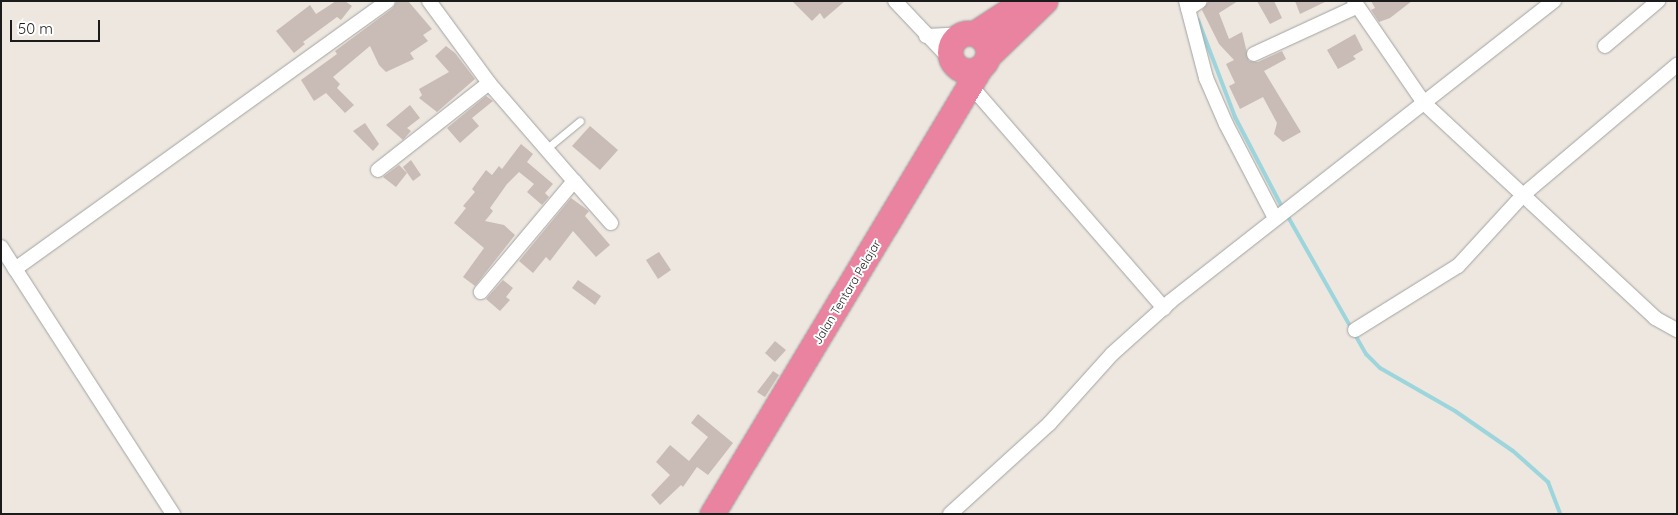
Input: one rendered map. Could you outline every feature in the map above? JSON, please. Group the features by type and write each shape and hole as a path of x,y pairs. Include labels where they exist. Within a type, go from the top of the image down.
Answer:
{"highway":[{"path":"968,33 988,44 967,74 952,42 1024,1"},
{"name":"Jalan Tentara Pelajar","path":"712,514 895,213 967,74 1045,1"}],"street":[{"path":"15,269 298,68 388,1"},
{"path":"429,1 489,84 611,223"},
{"path":"895,1 926,36 967,74 1164,308"},
{"path":"950,514 1050,424 1112,354 1164,308 1283,212 1554,1"},
{"path":"1605,46 1658,1"},
{"path":"1191,4 1206,78 1226,124 1283,212"},
{"path":"1254,54 1355,4 1424,103 1655,318 1677,330"},
{"path":"926,36 968,33"},
{"path":"1355,330 1458,266 1523,195 1677,65"},
{"path":"378,170 489,84"},
{"path":"481,292 574,181"},
{"path":"1,247 173,514"}],"lane":[{"path":"546,149 580,121"}],"building":[{"path":"336,1 345,1 352,6 341,20 337,17 303,42 305,44 294,53 276,31 310,5 316,14"},
{"path":"397,1 408,1 432,29 423,35 428,41 410,53 414,59 386,72 379,65 370,46 333,77 340,84 337,88 354,105 345,113 326,93 314,101 301,80 337,54 335,51 393,8"},
{"path":"792,1 845,1 824,19 820,13 812,21"},
{"path":"1209,1 1238,1 1219,13 1229,39 1242,32 1249,61 1258,62 1282,51 1286,59 1264,71 1301,132 1283,142 1274,134 1277,123 1263,97 1240,109 1229,86 1235,83 1226,64 1234,60 1219,44 1202,10"},
{"path":"1257,1 1274,1 1282,18 1270,24"},
{"path":"1295,1 1327,1 1300,14"},
{"path":"1371,1 1412,1 1390,18 1379,22 1371,10 1375,8"},
{"path":"1355,34 1363,50 1353,56 1356,59 1338,69 1327,50"},
{"path":"446,46 455,53 475,79 437,112 419,98 422,95 419,89 449,72 435,56"},
{"path":"486,96 493,101 472,118 479,126 460,143 447,128"},
{"path":"410,105 420,118 407,128 411,131 403,140 386,125"},
{"path":"365,123 379,144 373,151 353,131"},
{"path":"590,126 618,150 600,170 572,146"},
{"path":"521,144 533,154 527,162 553,184 545,193 549,197 542,205 527,192 534,184 519,172 507,184 490,208 493,211 485,221 504,225 515,235 475,286 463,277 484,248 454,223 466,208 463,206 475,192 472,189 486,170 492,175 499,166 502,169"},
{"path":"411,160 421,175 413,181 403,167"},
{"path":"399,165 407,173 396,187 383,177"},
{"path":"571,198 589,211 585,216 610,245 596,257 573,231 550,261 546,257 533,273 519,261"},
{"path":"659,252 671,270 658,279 646,260"},
{"path":"503,280 513,288 506,297 510,300 500,311 486,299"},
{"path":"578,280 601,296 595,305 572,288"},
{"path":"775,341 786,350 775,362 765,353"},
{"path":"773,371 779,375 765,397 757,392"},
{"path":"698,414 733,443 708,475 697,467 683,487 681,485 660,505 651,495 670,475 656,462 670,445 689,461 708,437 691,423"}],"waterway":[{"path":"1198,20 1235,117 1283,209"},
{"path":"1287,215 1366,354 1380,368 1455,411 1513,451 1548,482 1560,514"}]}
